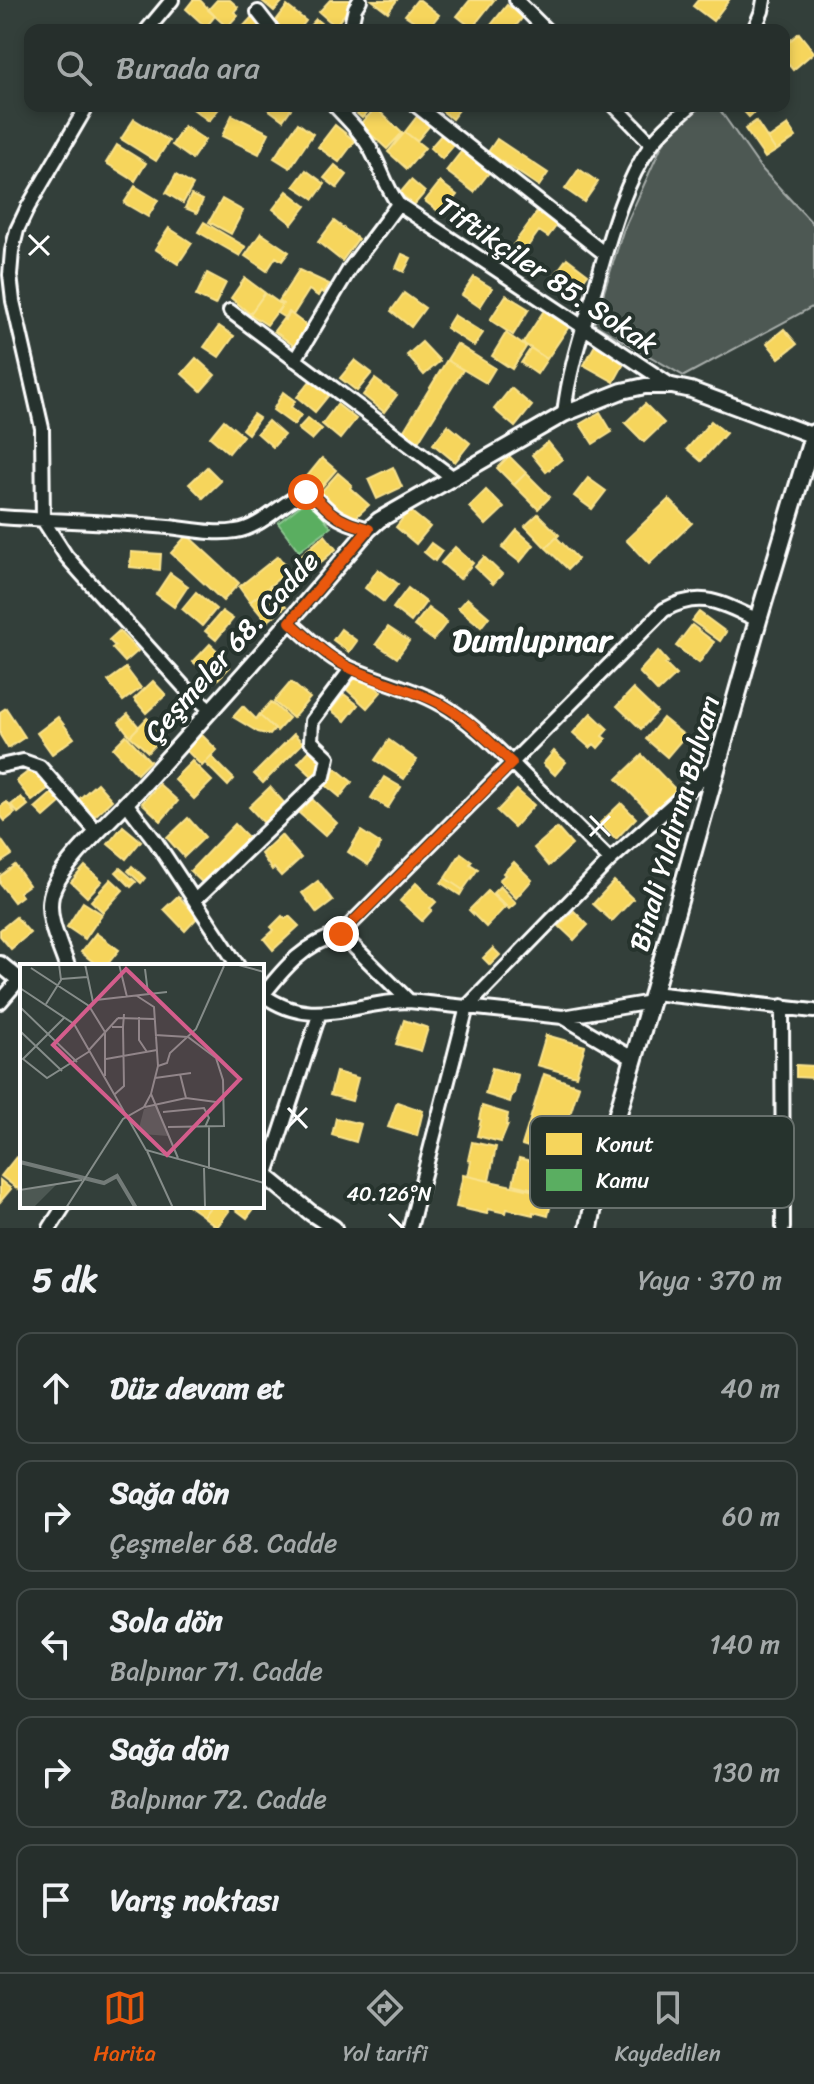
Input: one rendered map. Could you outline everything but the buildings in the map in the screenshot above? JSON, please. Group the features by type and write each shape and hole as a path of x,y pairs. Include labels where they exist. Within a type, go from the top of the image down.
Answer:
{"main road":[{"name":"Binali Yıldırım Bulvarı","path":"617,1116 758,620 814,435"},
{"name":"Binali Yıldırım Bulvarı","path":"589,1228 593,1208"}],"street":[{"path":"152,24 172,0"},
{"path":"351,24 360,0"},
{"path":"516,0 540,24"},
{"path":"757,24 764,0"},
{"path":"258,12 267,24"},
{"path":"83,112 28,207 17,230 12,251 10,275 13,301 42,428 43,520 81,573 185,688 211,710"},
{"path":"295,360 350,268 398,204 387,189 372,151 341,112"},
{"path":"425,112 605,254"},
{"path":"621,112 652,144"},
{"path":"564,414 572,362 630,185 652,144 683,112"},
{"name":"Tiftikçiler 85. Sokak","path":"398,204 672,386"},
{"path":"230,311 452,477"},
{"name":"Çeşmeler 68. Cadde","path":"66,964 50,907 54,884 97,832 290,622 369,529 393,511 564,414 622,391 645,386 691,390 814,435"},
{"path":"0,517 236,531 251,527 293,497 306,492 340,519 369,529"},
{"path":"264,993 300,954 320,941 341,934 664,610 686,599 710,599 758,620"},
{"path":"290,622 324,653 351,669 416,693 450,710 512,763 610,860"},
{"path":"195,900 324,776 328,757 311,741 312,721 351,669"},
{"path":"0,766 23,761 40,767 97,832"},
{"path":"410,1228 467,1007 610,860 718,764"},
{"path":"126,803 156,842 237,964"},
{"path":"341,934 409,1001"},
{"path":"0,964 20,981 0,1002"},
{"path":"264,996 289,1010 319,1015 391,1001 409,1001 563,1017 652,998 782,1006 814,1011"},
{"path":"782,1006 782,1116"},
{"path":"319,1015 264,1175 334,1228"},
{"path":"563,1017 634,1059"},
{"path":"50,1228 63,1208"},
{"path":"783,1208 783,1228"}],"shaded area":[{"path":"693,112 721,112 760,167 814,225 814,306 684,376 594,324 623,231 670,133"}],"district":[{"name":"Dumlupınar","path":"532,640"}],"route":[{"path":"306,492 340,519 369,529 290,622 324,653 351,669 436,701 476,730 512,763 341,934"}]}
